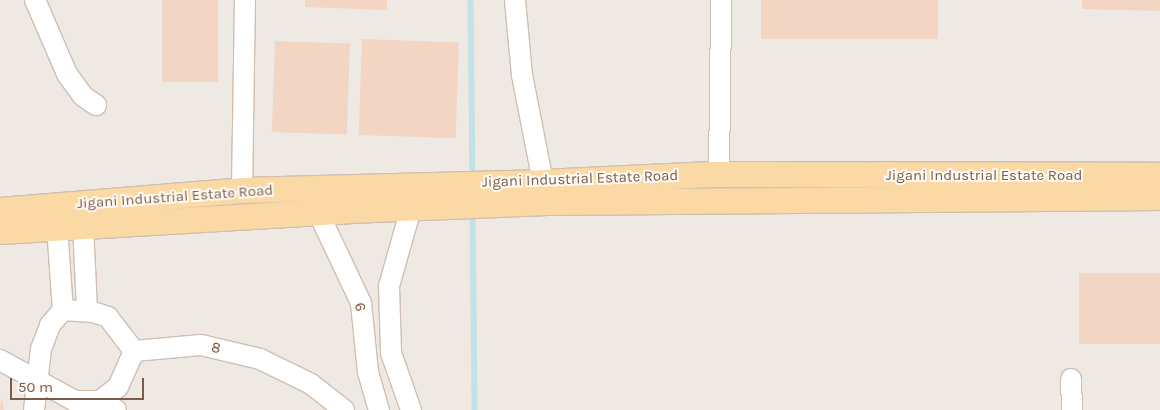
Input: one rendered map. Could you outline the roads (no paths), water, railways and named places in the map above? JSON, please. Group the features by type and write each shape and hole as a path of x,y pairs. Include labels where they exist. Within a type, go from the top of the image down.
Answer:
{"main road":[{"name":"Jigani Industrial Estate Road","path":"0,232 83,225 411,208 543,182 719,174 1160,175"},
{"name":"Jigani Industrial Estate Road","path":"0,210 242,190 473,195 1160,197"}],"lane":[{"path":"35,0 67,74 83,96 96,105"},
{"path":"242,190 245,0"},
{"path":"515,0 522,75 543,182"},
{"path":"719,174 721,0"},
{"path":"411,208 390,286 391,353 411,410"},
{"name":"6","path":"318,212 361,303 368,372 379,410"},
{"path":"83,225 87,311"},
{"path":"34,410 41,349 50,325 63,310 57,227"},
{"path":"0,360 38,378 54,392 75,401 108,406 134,352 108,317 87,311 63,310"},
{"name":"8","path":"134,352 201,345 260,359 311,384 344,410"},
{"path":"1071,379 1072,410"}],"waterway":[{"path":"471,0 473,178"},
{"path":"473,210 475,410"}]}
